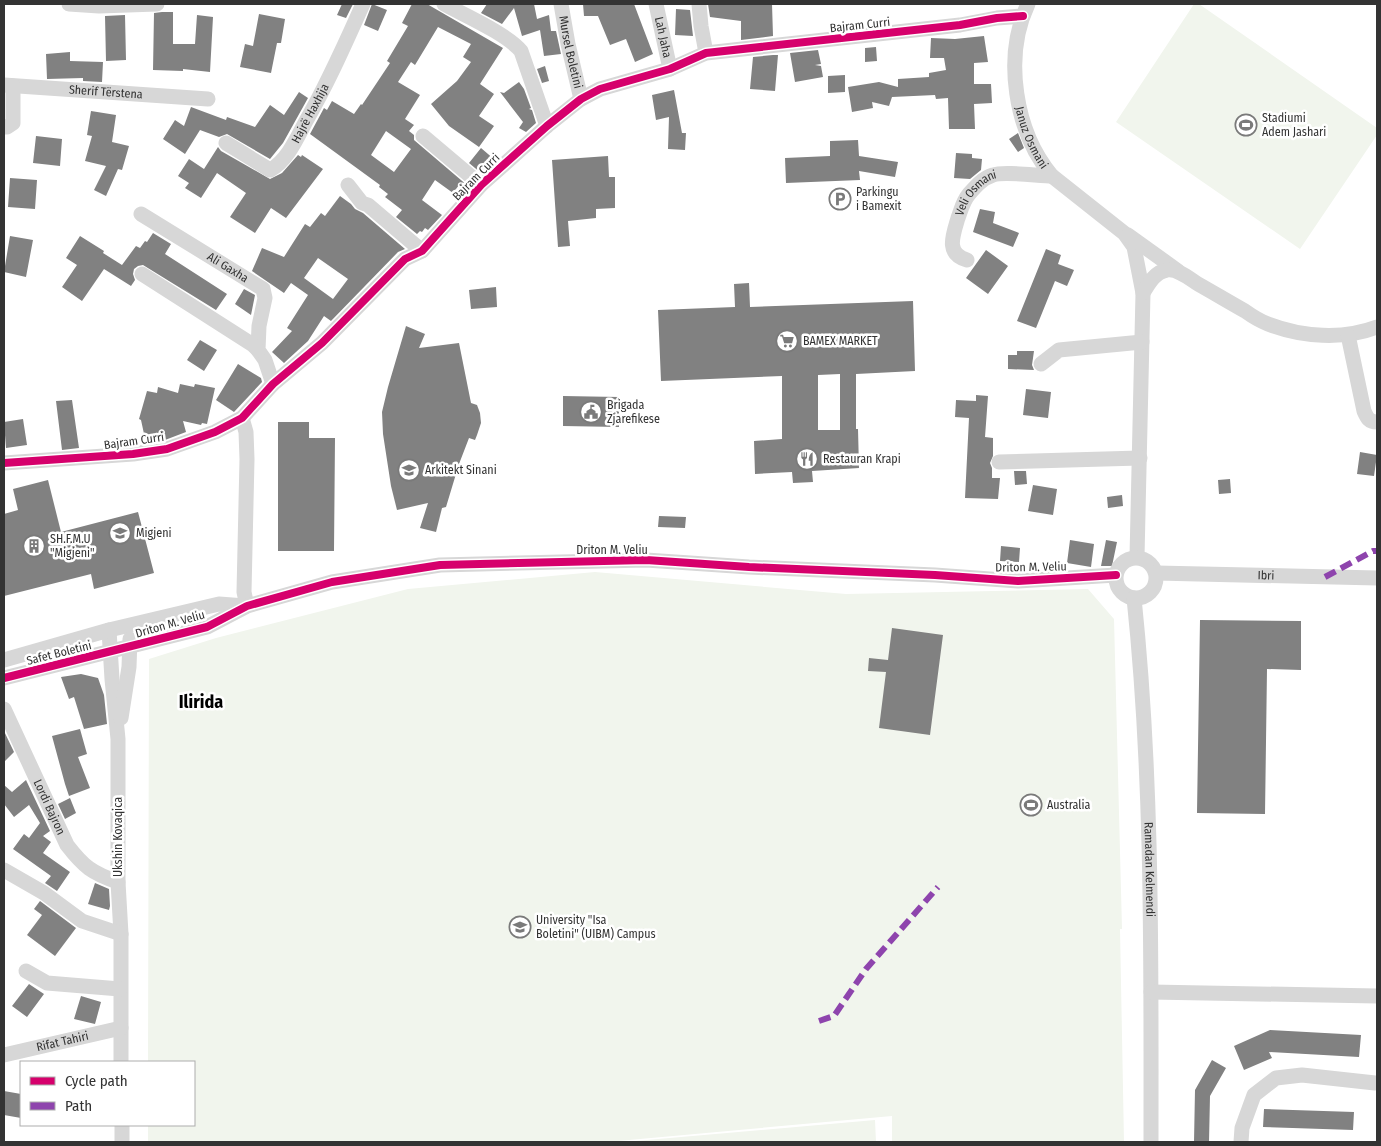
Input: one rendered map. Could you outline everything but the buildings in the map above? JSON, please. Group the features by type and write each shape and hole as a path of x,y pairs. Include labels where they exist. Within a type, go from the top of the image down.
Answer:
{"street":[{"path":"69,4 99,6 157,4"},
{"name":"Hajrë Haxhija","path":"226,143 270,170 279,162 297,138 326,85 363,4"},
{"path":"444,4 490,28 517,46 521,51 547,126"},
{"name":"Mursel Boletini","path":"561,4 568,44 582,99"},
{"name":"Lah Jaha","path":"656,4 670,69"},
{"path":"699,4 706,53"},
{"name":"Bajram Curri","path":"4,464 133,454 166,449 215,432 242,418 273,384 322,343 405,259 422,251 480,185 547,126 582,99 600,90 670,69 706,53 960,25 1025,10"},
{"name":"Januz Osmani","path":"1025,10 1018,37 1016,67 1017,101 1028,137 1042,165 1052,176 1124,233 1190,279"},
{"path":"4,127 13,123 9,86"},
{"name":"Sherif Tërstena","path":"9,86 208,98"},
{"name":"Bajram Curri","path":"423,136 480,185"},
{"name":"Veli Osmani","path":"968,260 956,254 952,242 963,204 975,187 983,180 996,174 1052,176"},
{"path":"348,185 362,202 368,204 422,251"},
{"name":"Ali Gaxha","path":"141,214 263,289 265,298 258,350"},
{"name":"Januz Osmani","path":"1124,233 1134,247 1143,292"},
{"name":"Januz Osmani","path":"1143,292 1152,278 1167,270 1176,271 1267,324 1291,331 1318,335 1348,335 1377,327"},
{"path":"142,274 253,345 265,360 273,384"},
{"path":"1137,557 1143,292"},
{"path":"1348,335 1364,411 1368,420 1377,422"},
{"path":"1041,364 1059,350 1142,342"},
{"path":"242,418 246,432 247,459 244,584 247,606"},
{"path":"999,462 1140,458"},
{"path":"1137,557 1149,562 1156,573 1156,580 1151,591 1146,595 1134,598 1122,592 1116,581 1116,575 1121,564 1131,558 1137,557"},
{"name":"Driton M. Veliu","path":"121,649 207,627 247,606 332,582 450,564 646,560 1018,581 1116,575"},
{"name":"Ibri","path":"1156,573 1377,578"},
{"name":"Ramadan Kelmendi","path":"1134,598 1145,734 1151,1142"},
{"name":"Driton M. Veliu","path":"119,628 219,604 247,606"},
{"name":"Ukshin Kovaqica","path":"119,628 121,649"},
{"name":"Ukshin Kovaqica","path":"119,628 121,649 118,739 118,882 121,934 121,1061"},
{"name":"Safet Boletini","path":"4,660 119,628"},
{"name":"Safet Boletini","path":"4,678 121,649"},
{"name":"Lordi Bajron","path":"4,709 67,846 89,869 118,882"},
{"path":"4,870 44,893 82,921 121,934"},
{"path":"26,971 47,983 120,988"},
{"path":"1150,992 1377,996"},
{"name":"Rifat Tahiri","path":"4,1055 120,1028"},
{"path":"1241,1135 1254,1095 1276,1078 1302,1075 1375,1084"},
{"path":"122,1126 122,1142"}],"shaded area":[{"name":"Stadiumi Adem Jashari","path":"1194,4 1199,4 1377,128 1377,135 1300,249 1116,122"},
{"name":"University \"Isa Boletini\" (UIBM) Campus","path":"595,572 846,594 1088,589 1114,619 1122,929 1120,929 1124,1142 892,1142 892,1116 607,1142 148,1142 148,1126 195,1126 195,1061 148,1061 149,659 216,638 408,589"},
{"path":"875,1120 876,1142 624,1142"}],"marked path":[{"path":"1325,577 1373,551 1377,551"},
{"path":"819,1021 834,1016 866,969 938,887"}],"cycle path":[{"path":"4,463 133,454 167,449 215,432 242,418 273,384 322,343 405,259 422,251 481,185 547,126 581,99 600,89 670,69 706,53 960,25 997,18 1023,16"},
{"path":"4,678 207,627 247,606 332,582 440,565 646,560 1018,581 1116,575"}],"place":[{"name":"Stadiumi Adem Jashari","path":"1246,125"},
{"name":"Parkingu i Bamexit","path":"840,199"},
{"name":"BAMEX MARKET","path":"787,341"},
{"name":"Brigada Zjarefikese","path":"591,412"},
{"name":"Restauran Krapi","path":"807,459"},
{"name":"Arkitekt Sinani","path":"409,470"},
{"name":"Migjeni","path":"120,533"},
{"name":"SH.F.M.U \"Migjeni\"","path":"34,546"},
{"name":"Australia","path":"1031,805"},
{"name":"University \"Isa Boletini\" (UIBM) Campus","path":"520,927"}],"district":[{"name":"Ilirida","path":"201,702"}]}
